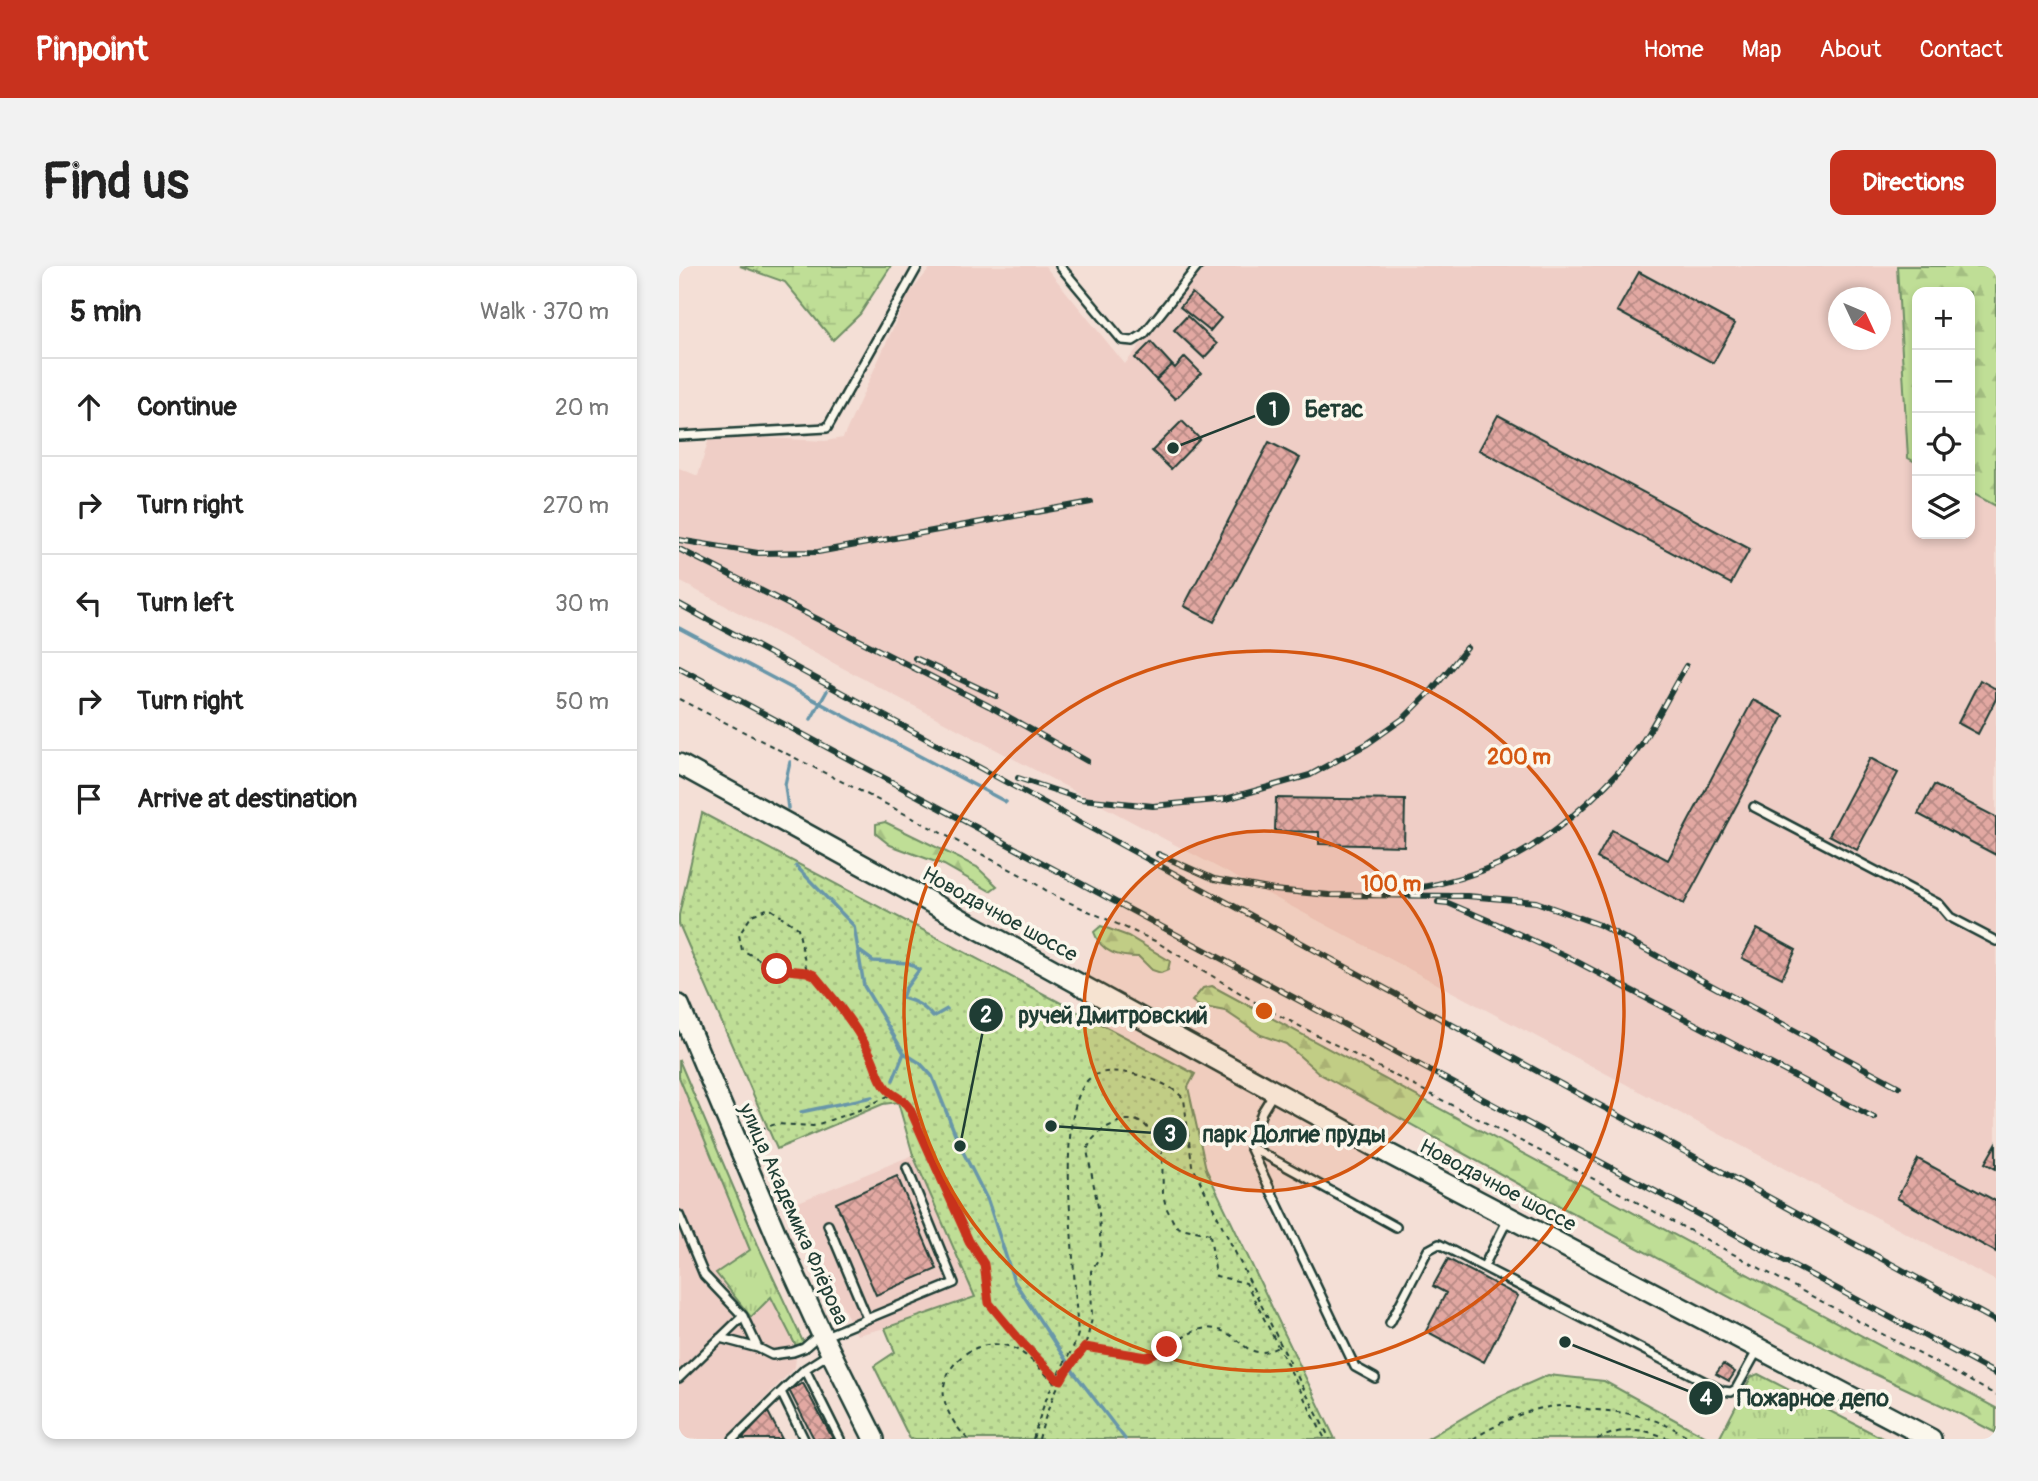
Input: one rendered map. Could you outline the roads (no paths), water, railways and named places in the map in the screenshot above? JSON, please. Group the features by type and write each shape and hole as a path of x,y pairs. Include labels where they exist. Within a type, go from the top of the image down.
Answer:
{"street":[{"name":"Новодачное шоссе","path":"679,764 1275,1091 1931,1439"},
{"name":"улица Академика Флёрова","path":"679,1005 778,1239 874,1439"}],"lane":[{"path":"679,436 827,428 918,266"},
{"path":"1060,266 1122,340 1133,341 1144,334 1198,266"},
{"path":"1754,807 1939,904 1950,917 1996,941"},
{"path":"1275,1091 1262,1112 1250,1147 1355,1367 1375,1378"},
{"path":"1250,1147 1396,1227"},
{"path":"720,1338 758,1348 772,1355 798,1351 825,1341 867,1318 954,1283 907,1168"},
{"path":"679,1215 704,1275 743,1316 758,1348"},
{"path":"1484,1266 1509,1217"},
{"path":"828,1225 867,1318"},
{"path":"1390,1322 1433,1246 1444,1245 1723,1391 1731,1392 1736,1389 1758,1349"},
{"path":"679,1378 743,1316"},
{"path":"733,1439 805,1370 825,1341"},
{"path":"805,1370 817,1401 837,1438"},
{"path":"781,1392 795,1421 807,1437"},
{"path":"795,1421 802,1415"}],"waterway":[{"path":"679,628 1006,802"},
{"path":"811,719 827,691"},
{"path":"788,808 785,785 790,762"},
{"path":"796,866 854,926 864,986 904,1053 920,1063 932,1076 960,1146 988,1201 1014,1281 1073,1371 1125,1439"},
{"path":"858,950 873,961 909,963 919,970 905,989 902,998 919,1004 933,1017 947,1009"},
{"path":"893,1080 904,1053"},
{"path":"801,1112 872,1097"}],"railway":[{"path":"679,540 758,553 818,552 1091,502"},
{"path":"679,549 989,706 1087,761"},
{"path":"679,604 1996,1321"},
{"path":"1018,778 1081,799 1153,806 1226,799 1310,775 1367,744 1404,718 1433,689 1467,648"},
{"path":"915,658 996,696"},
{"path":"1413,889 1458,879 1501,863 1536,843 1573,816 1634,754 1686,666"},
{"path":"679,668 1996,1374"},
{"path":"1158,854 1214,879 1274,890 1329,895 1467,896 1536,902 1600,925 1899,1087"},
{"path":"1438,902 1448,903 1564,955 1874,1118"}],"place":[{"name":"Бетас","path":"1173,448"},
{"name":"парк Долгие пруды","path":"1051,1126"},
{"name":"ручей Дмитровский","path":"960,1146"},
{"name":"Пожарное депо","path":"1565,1342"}]}
